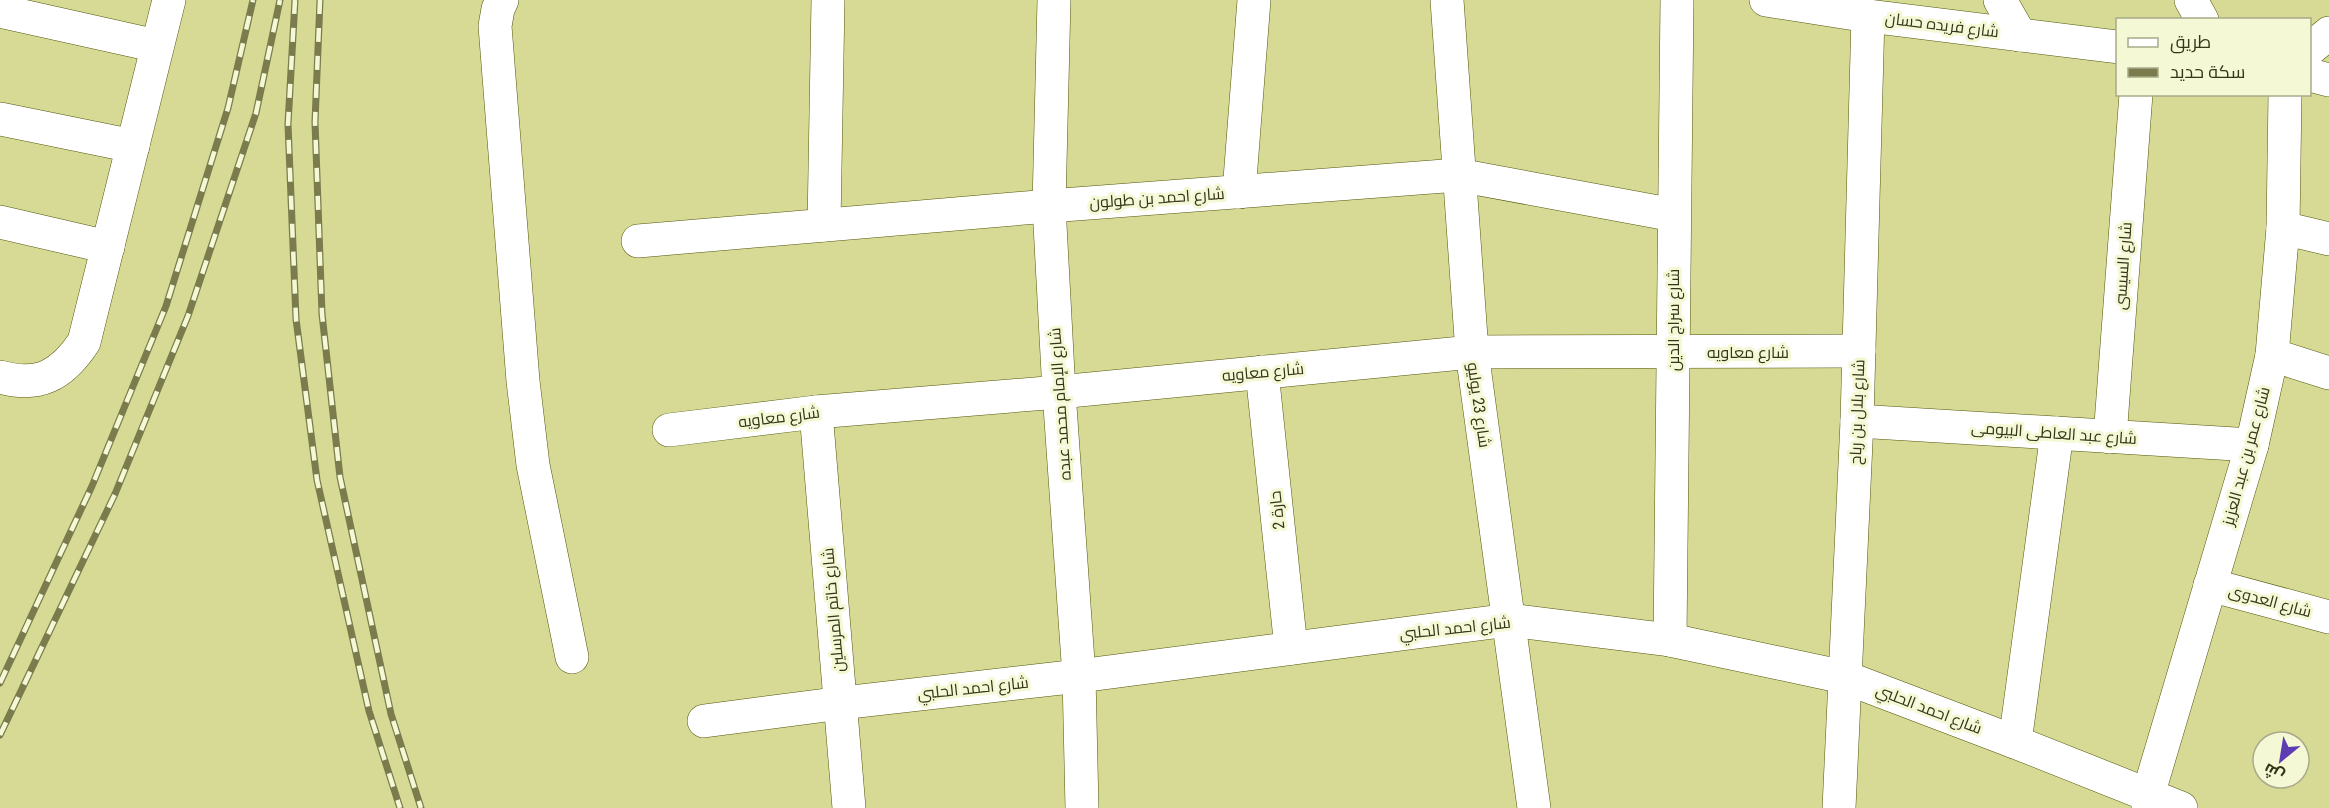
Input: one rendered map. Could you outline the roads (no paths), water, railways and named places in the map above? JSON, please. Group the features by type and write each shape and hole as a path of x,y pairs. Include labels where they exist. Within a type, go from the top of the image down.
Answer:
{"street":[{"path":"0,377 16,381 37,380 56,373 73,359 84,342 169,0"},
{"path":"502,0 495,26 523,381 533,465 572,657"},
{"path":"824,225 828,0"},
{"name":"شارع الإمام محمد عبده","path":"1054,0 1049,206 1059,392 1079,676 1082,808"},
{"path":"1239,192 1254,0"},
{"name":"شارع 23 يوليو","path":"1448,0 1458,175 1472,352 1534,808"},
{"name":"شارع سراج الدين","path":"1670,640 1677,0"},
{"name":"شارع فريده حسان","path":"1766,0 1868,16 2116,47"},
{"path":"2000,0 2020,35"},
{"path":"2191,0 2201,18"},
{"path":"0,11 158,46"},
{"name":"شارع بلال بن رباح","path":"1839,808 1857,421 1868,16"},
{"path":"2311,48 2329,33"},
{"path":"2311,75 2329,80"},
{"name":"شارع السيسى","path":"2110,437 2136,96"},
{"name":"شارع عمر بن عبد العزيز","path":"2148,802 2252,445 2272,355 2283,228 2285,96"},
{"path":"0,119 133,146"},
{"name":"شارع احمد بن طولون","path":"638,241 1049,206 1458,175 1674,215"},
{"path":"0,222 108,247"},
{"path":"2283,228 2329,239"},
{"name":"شارع معاويه","path":"669,430 816,412 1059,392 1472,352 1859,351"},
{"path":"2272,355 2329,373"},
{"name":"حارة 2","path":"1263,372 1291,648"},
{"name":"شارع خاتم المرسلين","path":"816,412 849,808"},
{"name":"شارع عبد العاطى البيومى","path":"1857,421 2252,445"},
{"path":"2015,742 2057,433"},
{"name":"شارع العدوى","path":"2210,585 2329,617"},
{"name":"شارع احمد الحلبي","path":"704,721 1079,676 1509,620 1670,640 1844,677 2015,742 2148,802 2181,808"}],"railway":[{"path":"0,683 92,486 166,306 228,108 253,0"},
{"path":"0,735 115,494 188,316 256,113 280,0"},
{"path":"295,0 288,124 296,319 317,480 369,711 400,808"},
{"path":"320,0 315,122 322,314 340,477 391,714 421,808"}]}
